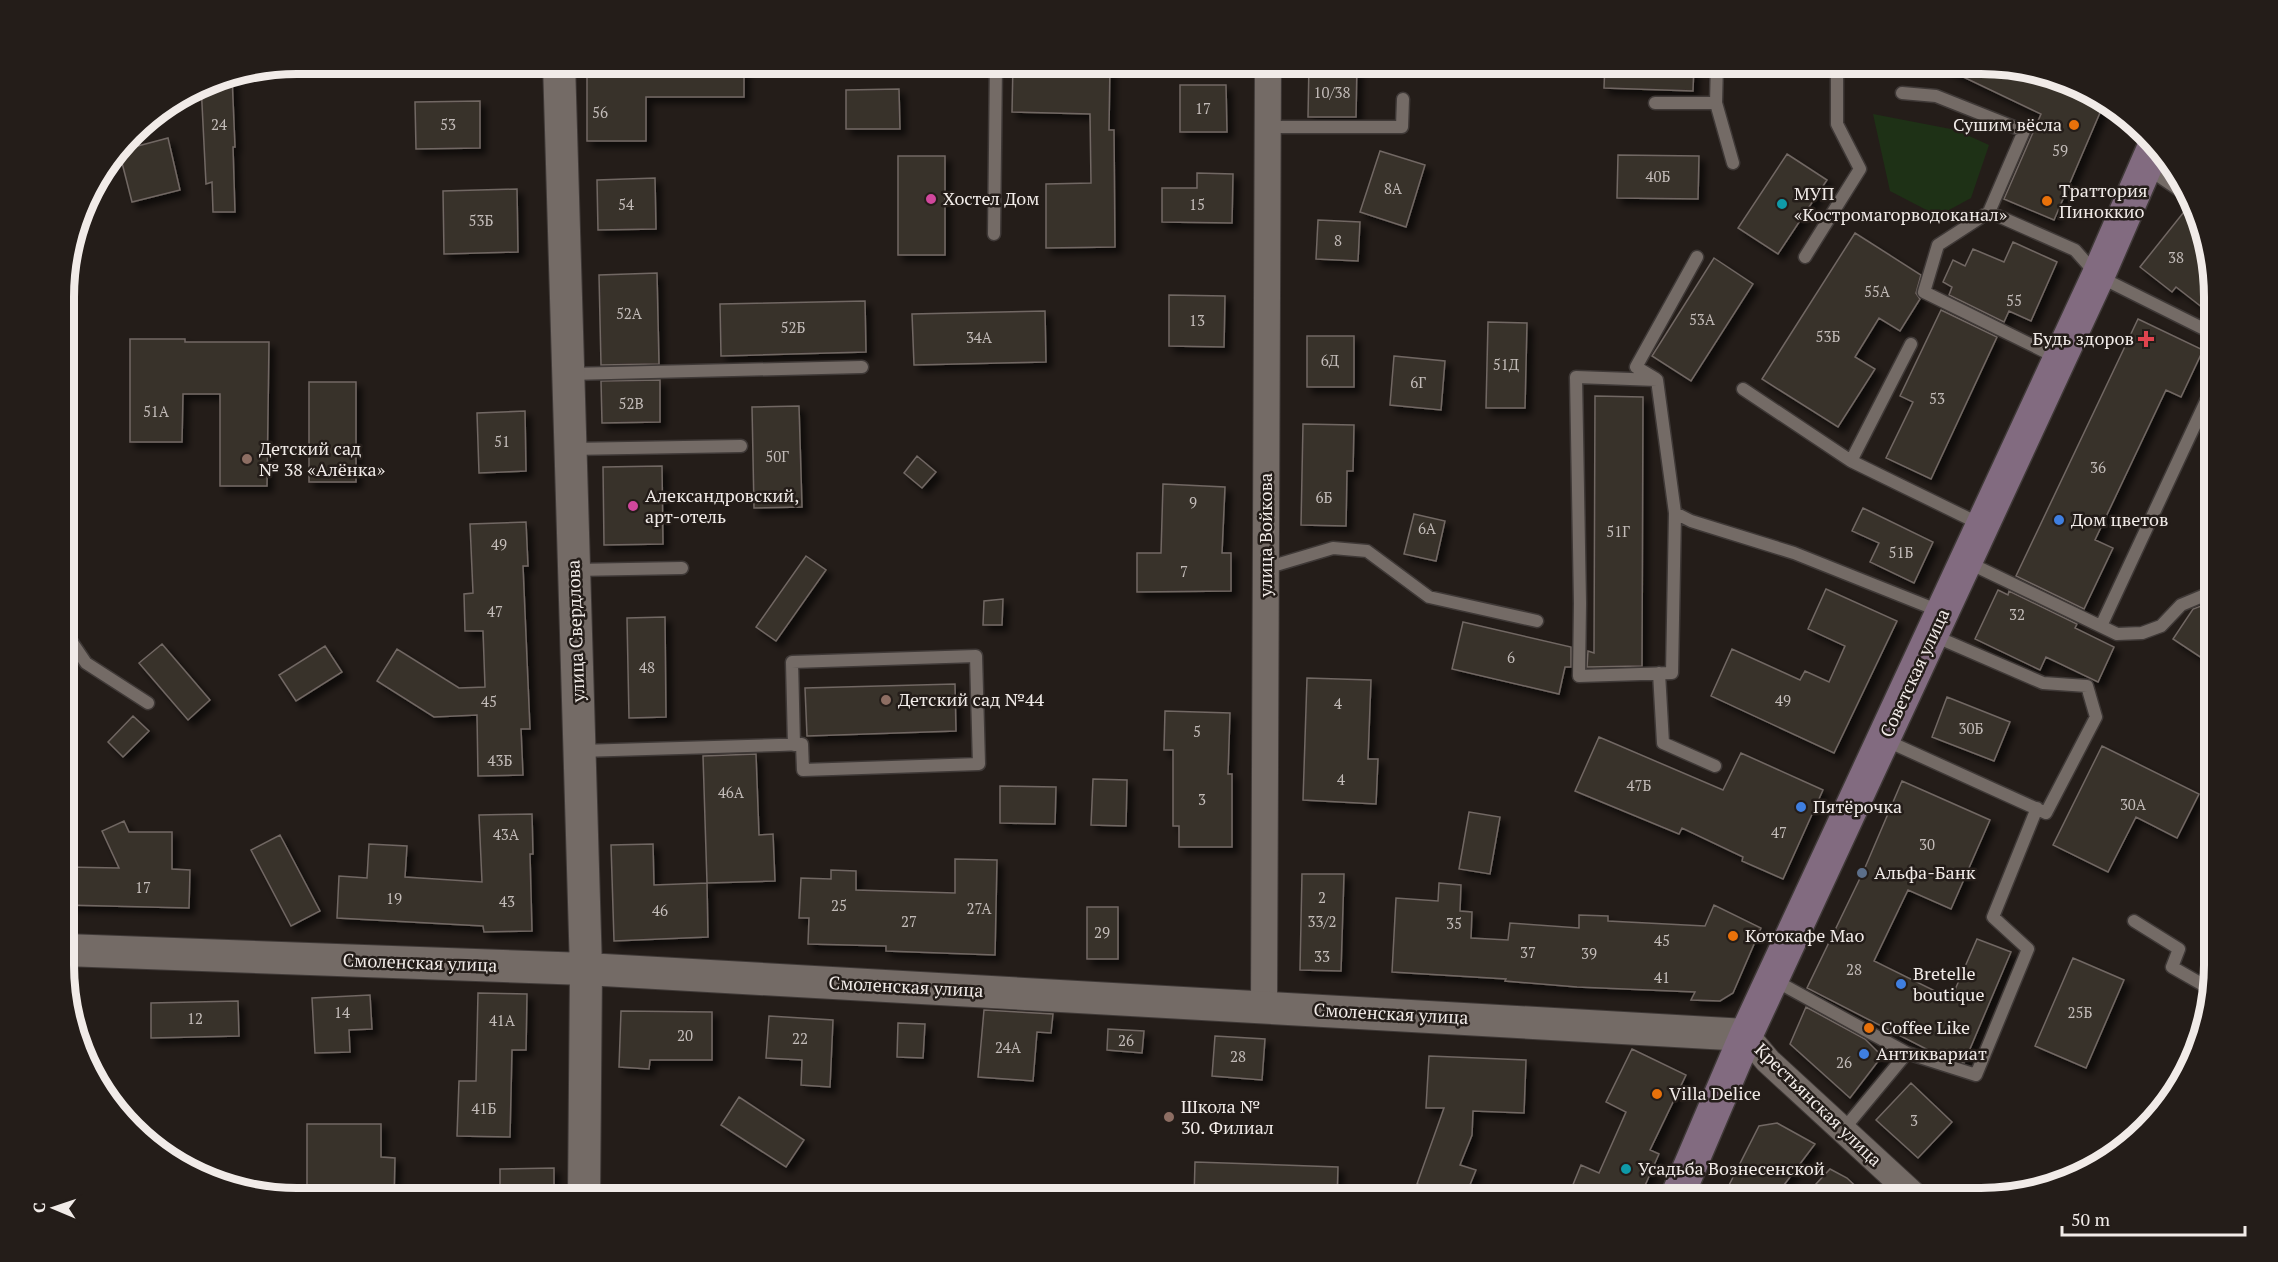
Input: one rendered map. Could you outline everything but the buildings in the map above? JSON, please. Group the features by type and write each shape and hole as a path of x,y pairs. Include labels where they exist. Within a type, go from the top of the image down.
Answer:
{"main road":[{"name":"Советская улица","path":"1680,1189 1746,1035 2060,359 2150,157"}],"street":[{"name":"улица Свердлова","path":"559,74 586,969 584,1189"},
{"name":"улица Войкова","path":"1264,1006 1268,74"},
{"name":"Смоленская улица","path":"74,950 586,969 1746,1035"},
{"name":"Крестьянская улица","path":"1746,1035 1768,1060 1908,1189"}],"lane":[{"path":"994,234 996,74"},
{"path":"1717,74 1716,103 1733,163"},
{"path":"1805,257 1860,169 1837,124 1837,74"},
{"path":"1902,93 1936,96 2024,131 1989,212 1938,244 1924,292 2060,359"},
{"path":"1269,127 1402,127 1403,99"},
{"path":"1655,103 1716,103"},
{"path":"2150,157 2169,176"},
{"path":"1989,212 2075,250 2098,276 2204,327"},
{"path":"1657,380 1636,367 1697,257"},
{"path":"1851,460 1911,344"},
{"path":"568,374 862,367"},
{"path":"1576,377 1657,380 1675,513 1672,673 1579,676 1576,377"},
{"path":"1743,389 1851,460 1983,525"},
{"path":"2101,626 2204,405"},
{"path":"570,449 741,446"},
{"path":"1675,513 1691,521 1794,553 1938,624 2043,683 2087,686 2096,717 2046,813 1884,739"},
{"path":"1266,568 1333,548 1367,551 1430,597 1537,621"},
{"path":"1966,562 2117,634 2142,633 2162,626 2181,605 2204,596"},
{"path":"574,570 682,568"},
{"path":"74,645 86,663 148,703"},
{"path":"579,751 794,745 802,744 803,770 979,764 976,656 792,662 794,745"},
{"path":"1659,673 1663,743 1715,766"},
{"path":"1772,980 1907,1053 1976,1076 2028,949 1993,917 2037,808"},
{"path":"2134,921 2179,949 2172,968 2204,985"},
{"path":"1843,1130 1907,1053"}],"green space":[{"path":"1873,114 1956,130 1989,145 1971,198 1938,216 1890,191"}],"place":[{"name":"Сушим вёсла","path":"2074,125"},
{"name":"Хостел Дом","path":"931,199"},
{"name":"Траттория Пиноккио","path":"2047,201"},
{"name":"МУП «Костромагорводоканал»","path":"1782,204"},
{"name":"Будь здоров","path":"2146,339"},
{"name":"Детский сад № 38 «Алёнка»","path":"247,459"},
{"name":"Александровский, арт-отель","path":"633,506"},
{"name":"Дом цветов","path":"2059,520"},
{"name":"Детский сад №44","path":"886,700"},
{"name":"Пятёрочка","path":"1801,807"},
{"name":"Альфа-Банк","path":"1862,873"},
{"name":"Котокафе Мао","path":"1733,936"},
{"name":"Bretelle boutique","path":"1901,984"},
{"name":"Coffee Like","path":"1869,1028"},
{"name":"Антиквариат","path":"1864,1054"},
{"name":"Villa Delice","path":"1657,1094"},
{"name":"Школа № 30. Филиал","path":"1169,1117"},
{"name":"Усадьба Вознесенской","path":"1626,1169"}]}
